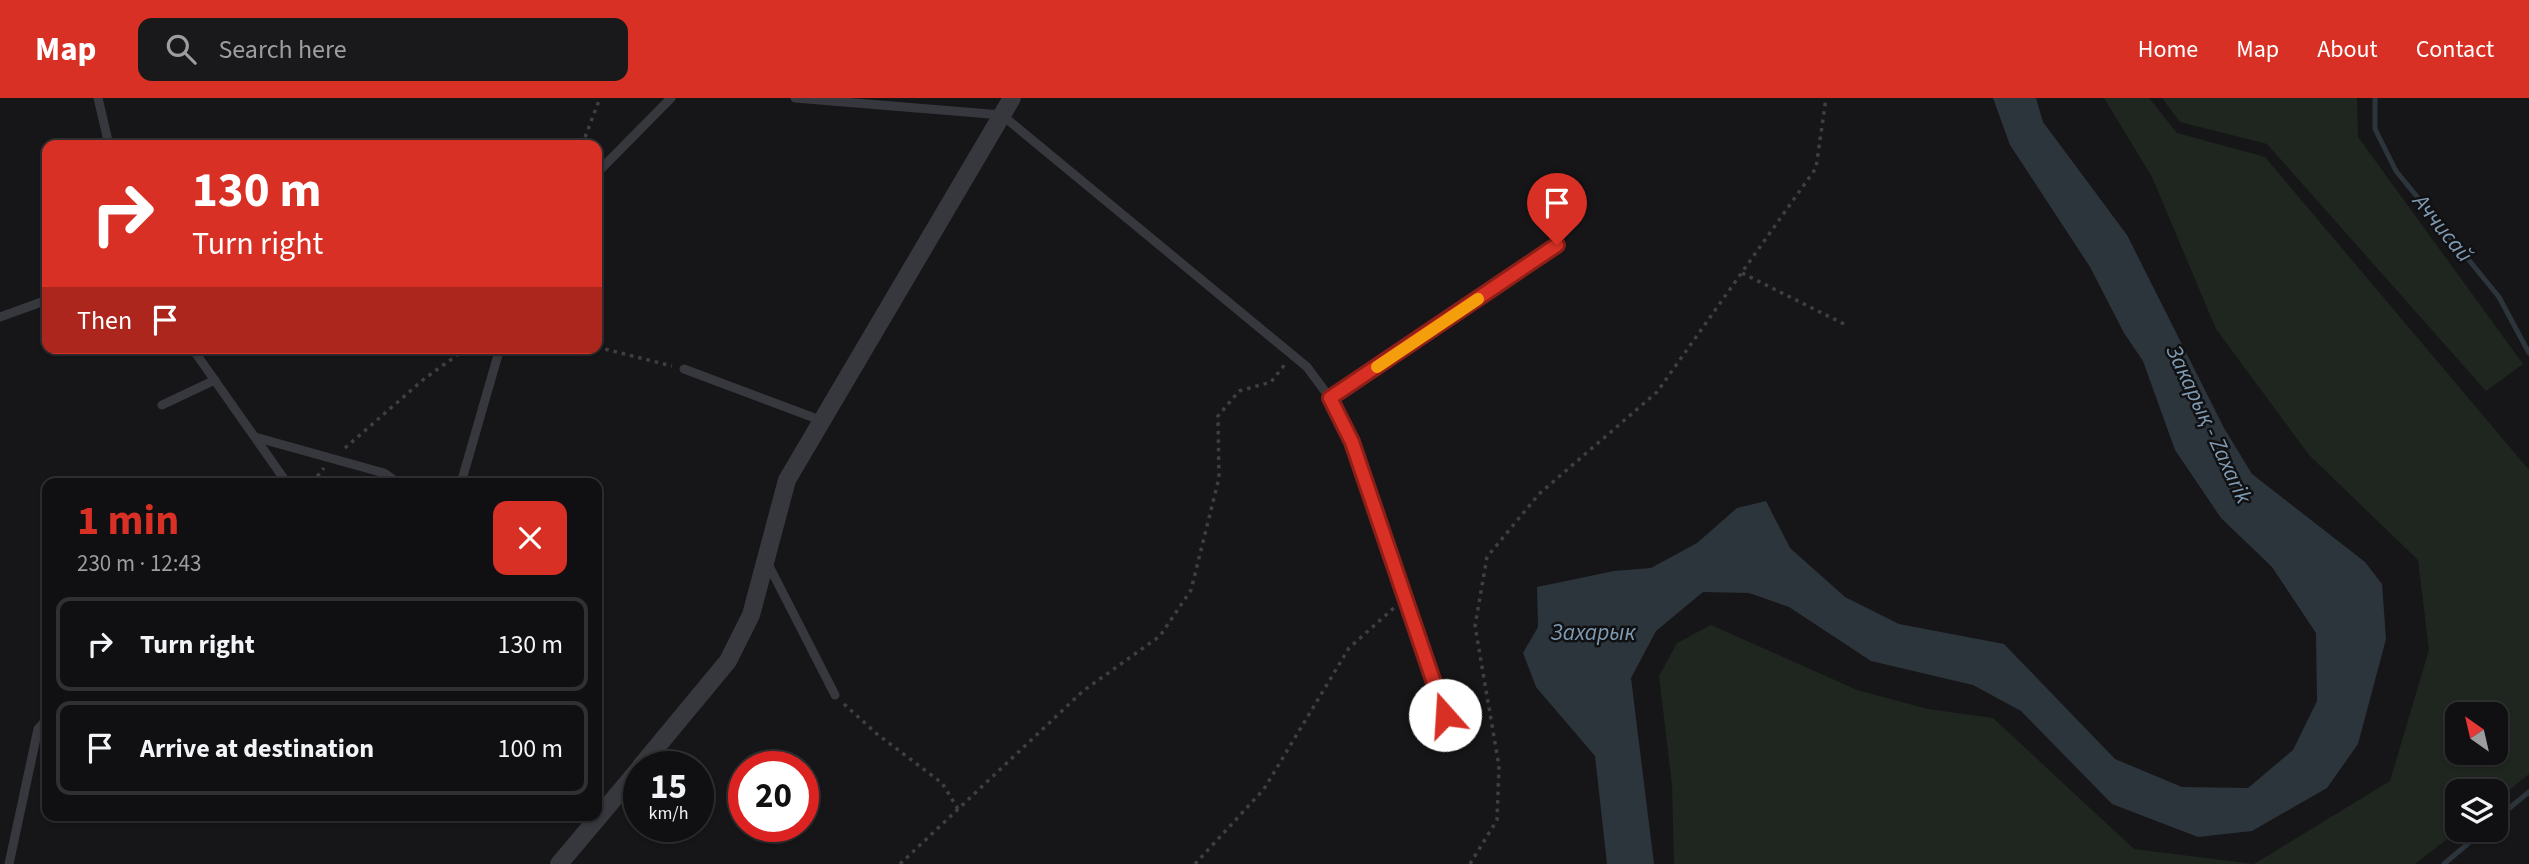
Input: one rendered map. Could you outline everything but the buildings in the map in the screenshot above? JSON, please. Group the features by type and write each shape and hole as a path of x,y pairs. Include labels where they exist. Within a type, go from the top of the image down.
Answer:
{"street":[{"path":"654,751 728,661 751,615 786,480 1012,98"},
{"path":"602,810 623,787"},
{"path":"559,864 593,821"}],"lane":[{"path":"98,98 107,140"},
{"path":"602,168 671,98"},
{"path":"795,98 1002,114 1307,367 1330,398 1352,442 1445,715"},
{"path":"1330,398 1557,245"},
{"path":"0,317 42,302"},
{"path":"196,354 284,478"},
{"path":"462,478 498,354"},
{"path":"684,369 820,420"},
{"path":"162,405 215,380"},
{"path":"255,437 384,473 391,478"},
{"path":"766,559 835,695"},
{"path":"9,864 38,729 42,725"}],"path":[{"path":"584,140 600,98"},
{"path":"1470,864 1497,820 1499,766 1475,626 1487,557 1539,494 1657,391 1816,168 1826,98"},
{"path":"1742,273 1846,325"},
{"path":"602,348 684,369"},
{"path":"316,478 333,459 424,379 459,354"},
{"path":"900,864 1083,691 1160,636 1191,590 1219,478 1218,416 1239,391 1271,382 1292,355"},
{"path":"1195,864 1264,789 1349,648 1405,598"},
{"path":"835,695 877,734 943,783 958,809"}],"shaded area":[{"path":"2104,98 2149,98 2177,133 2265,157 2529,470 2529,774 2508,791 2508,779 2445,779 2445,841 2415,864 2254,864 2390,781 2429,650 2418,560 2309,455 2216,329 2152,177"},
{"path":"2162,98 2357,98 2358,137 2523,364 2486,391 2267,144 2180,122"},
{"path":"1711,625 1857,690 1928,709 1993,718 2134,849 2254,864 1674,864 1672,785 1659,676 1677,643"}],"water":[{"name":"Захарык","path":"1993,98 2036,98 2043,122 2127,235 2224,428 2252,474 2365,562 2382,584 2386,639 2358,744 2327,788 2252,831 2198,837 2112,804 2021,711 1973,685 1871,661 1789,607 1749,593 1703,592 1656,631 1631,678 1654,864 1607,864 1595,756 1536,687 1523,653 1538,627 1537,587 1614,571 1651,568 1697,543 1737,508 1766,501 1790,548 1845,597 1899,624 2004,644 2115,759 2182,787 2248,788 2293,750 2317,701 2316,633 2272,567 2221,518 2175,450 2143,361 2124,333 2090,267 2010,145"}],"waterway":[{"name":"Аччисай","path":"2375,98 2375,129 2396,171 2499,297 2529,353"},
{"name":"Аччисай","path":"2508,809 2529,792"},
{"name":"Аччисай","path":"2444,864 2470,842"}],"slow traffic":[{"path":"1377,367 1478,299"}],"route":[{"path":"1445,715 1352,442 1330,398 1557,245"}],"water label":[{"name":"Закарық - Zaxarik","path":"2209,424"}]}
